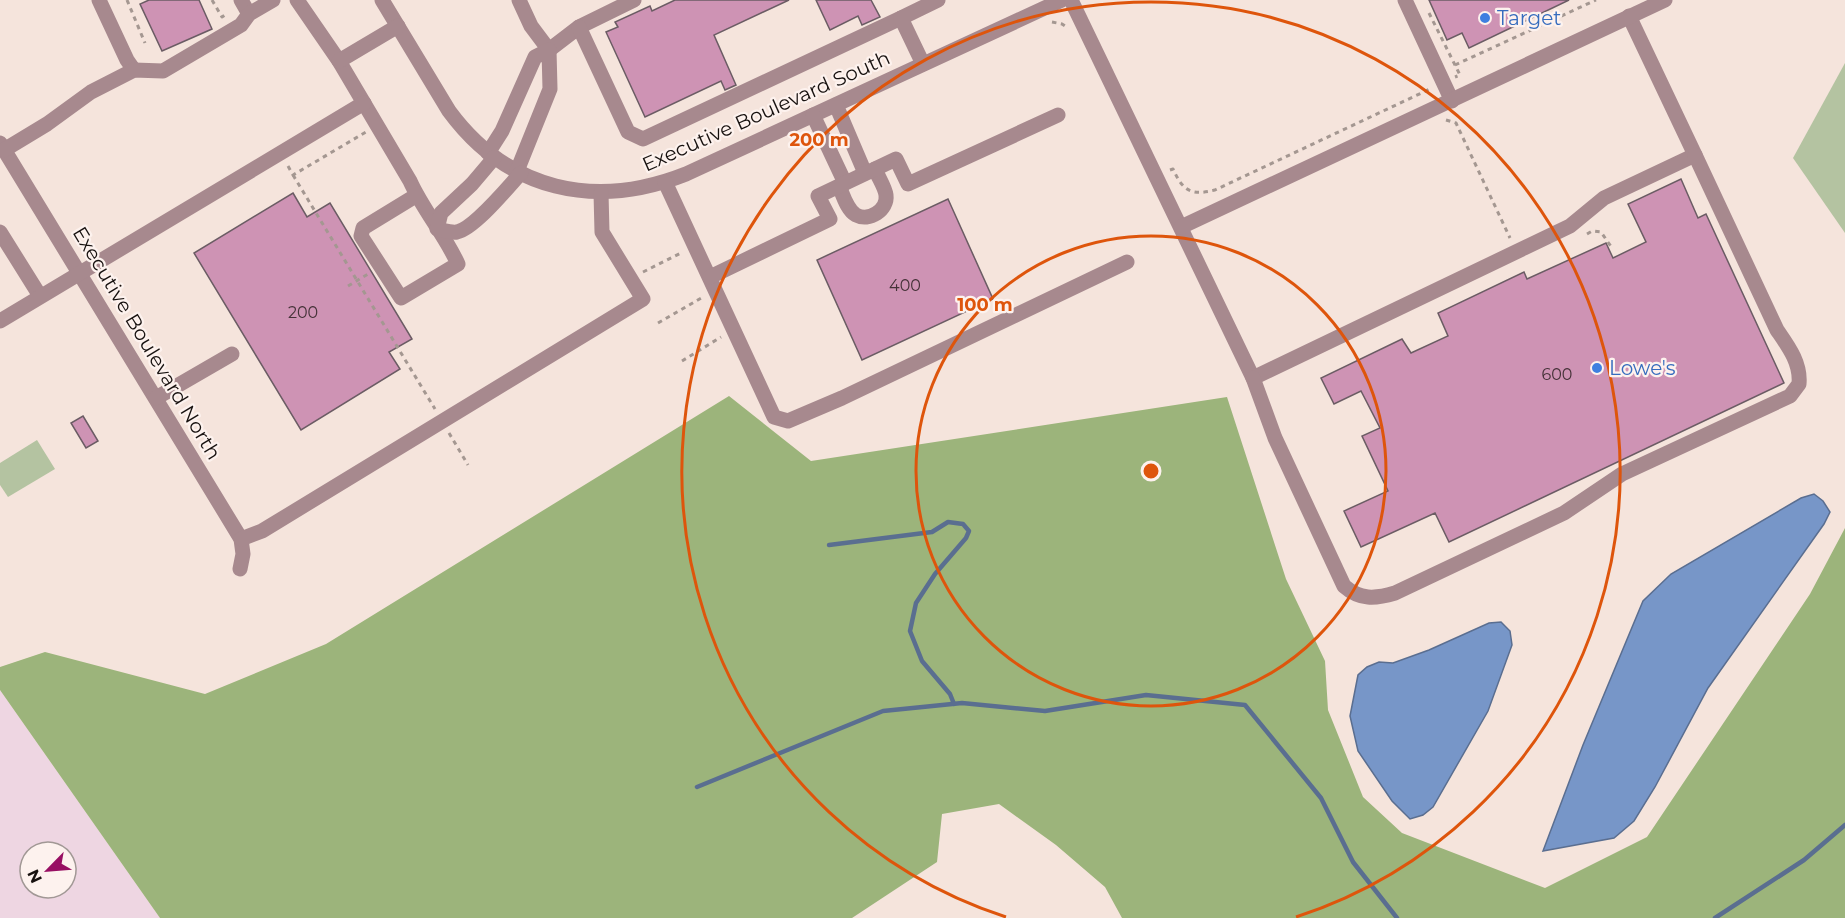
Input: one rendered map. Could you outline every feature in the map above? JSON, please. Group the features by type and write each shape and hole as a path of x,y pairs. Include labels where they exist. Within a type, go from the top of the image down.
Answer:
{"street":[{"path":"99,0 134,70"},
{"path":"241,0 249,14"},
{"path":"2,146 47,124 91,92 134,70 163,71 241,25 249,14 273,0"},
{"path":"297,0 339,61 458,264 401,298 361,236 363,228 417,195"},
{"name":"Executive Boulevard South","path":"382,0 449,111 461,127 491,156 519,172 557,187 601,193 634,190 665,182 1062,0"},
{"path":"437,229 456,232 467,226 485,212 519,172 550,89 549,50 531,26 519,0"},
{"path":"437,229 441,213 472,184 491,156 535,57 549,50 579,27 634,0"},
{"path":"579,27 628,132 643,139 938,0"},
{"path":"1071,0 1253,378 1275,438 1344,586 1352,593 1364,598 1378,598 1395,593 1564,513 1622,474 1790,396 1799,384 1798,366 1777,330 1629,16"},
{"path":"1405,0 1445,104"},
{"path":"1181,227 1665,0"},
{"path":"901,18 922,64"},
{"path":"339,61 398,26"},
{"path":"0,321 363,103"},
{"path":"813,115 849,208 855,214 865,217 874,214 883,209 886,193 870,171 836,105"},
{"path":"710,277 830,219 818,196 870,171 896,159 908,184 1058,115"},
{"name":"Executive Boulevard North","path":"2,146 242,539"},
{"path":"1253,378 1570,226 1612,194 1695,155"},
{"path":"665,182 774,417 788,422 1127,262"},
{"path":"240,569 243,554 242,539 262,531 643,299 602,232 601,193"},
{"path":"0,232 40,296"},
{"path":"156,398 232,354"}],"path":[{"path":"127,0 145,43"},
{"path":"1455,65 1596,0"},
{"path":"1156,177 1173,169 1186,190 1196,193 1215,190 1460,75 1428,9"},
{"path":"1045,25 1055,22 1070,30"},
{"path":"1437,86 1445,104 1446,120 1456,123 1516,251"},
{"path":"293,175 377,125"},
{"path":"281,154 468,465"},
{"path":"1582,236 1592,231 1601,232 1612,248"},
{"path":"631,279 652,266 695,247"},
{"path":"348,286 380,267"},
{"path":"658,323 716,291"},
{"path":"682,361 735,331"}],"shaded area":[{"path":"0,690 160,918 0,918"}],"green space":[{"path":"1845,63 1845,233 1793,158"},
{"path":"729,396 811,461 1227,397 1286,579 1325,661 1328,710 1363,797 1402,833 1545,888 1647,837 1810,594 1845,528 1845,918 1122,918 1105,887 1056,845 999,804 942,814 937,862 852,918 160,918 0,690 0,667 45,652 205,694 326,644"},
{"path":"37,440 55,469 8,497 0,485 0,463"}],"water":[{"path":"1814,494 1823,501 1830,512 1824,524 1708,688 1655,787 1634,821 1614,838 1543,851 1583,745 1643,601 1671,574 1801,498"},
{"path":"1501,622 1510,631 1512,645 1488,711 1433,807 1423,815 1410,819 1392,801 1358,751 1350,716 1358,675 1367,667 1379,662 1393,663 1429,650 1489,623"}],"building":[{"path":"149,0 199,0 212,29 162,51 140,4"},
{"path":"675,0 789,0 714,35 736,85 725,90 721,81 645,117 606,32 618,27 615,22 650,6 652,11"},
{"path":"816,0 871,0 880,17 862,25 858,16 830,30"},
{"name":"Target","path":"1429,0 1569,0 1469,48 1462,33 1447,40"},
{"name":"Lowe's","path":"1681,179 1698,218 1706,214 1784,383 1449,542 1435,513 1361,547 1344,511 1388,491 1362,436 1380,428 1361,391 1334,404 1321,378 1402,339 1411,353 1448,336 1438,313 1524,272 1527,279 1606,243 1613,258 1646,242 1628,204"},
{"path":"293,193 307,217 330,203 412,339 389,352 400,369 301,430 194,253"},
{"path":"948,199 993,299 862,360 817,260"},
{"path":"83,416 98,441 86,448 71,423"}],"waterway":[{"path":"829,545 932,532 948,522 963,524 969,531 966,538 935,574 916,603 910,631 922,661 950,694 954,704"},
{"path":"697,787 883,711 962,703 1045,711 1146,695 1245,705 1321,798 1353,862 1397,918"},
{"path":"1715,918 1804,860 1845,825"}],"place":[{"name":"Target","path":"1485,18"},
{"name":"Lowe's","path":"1597,368"}]}
